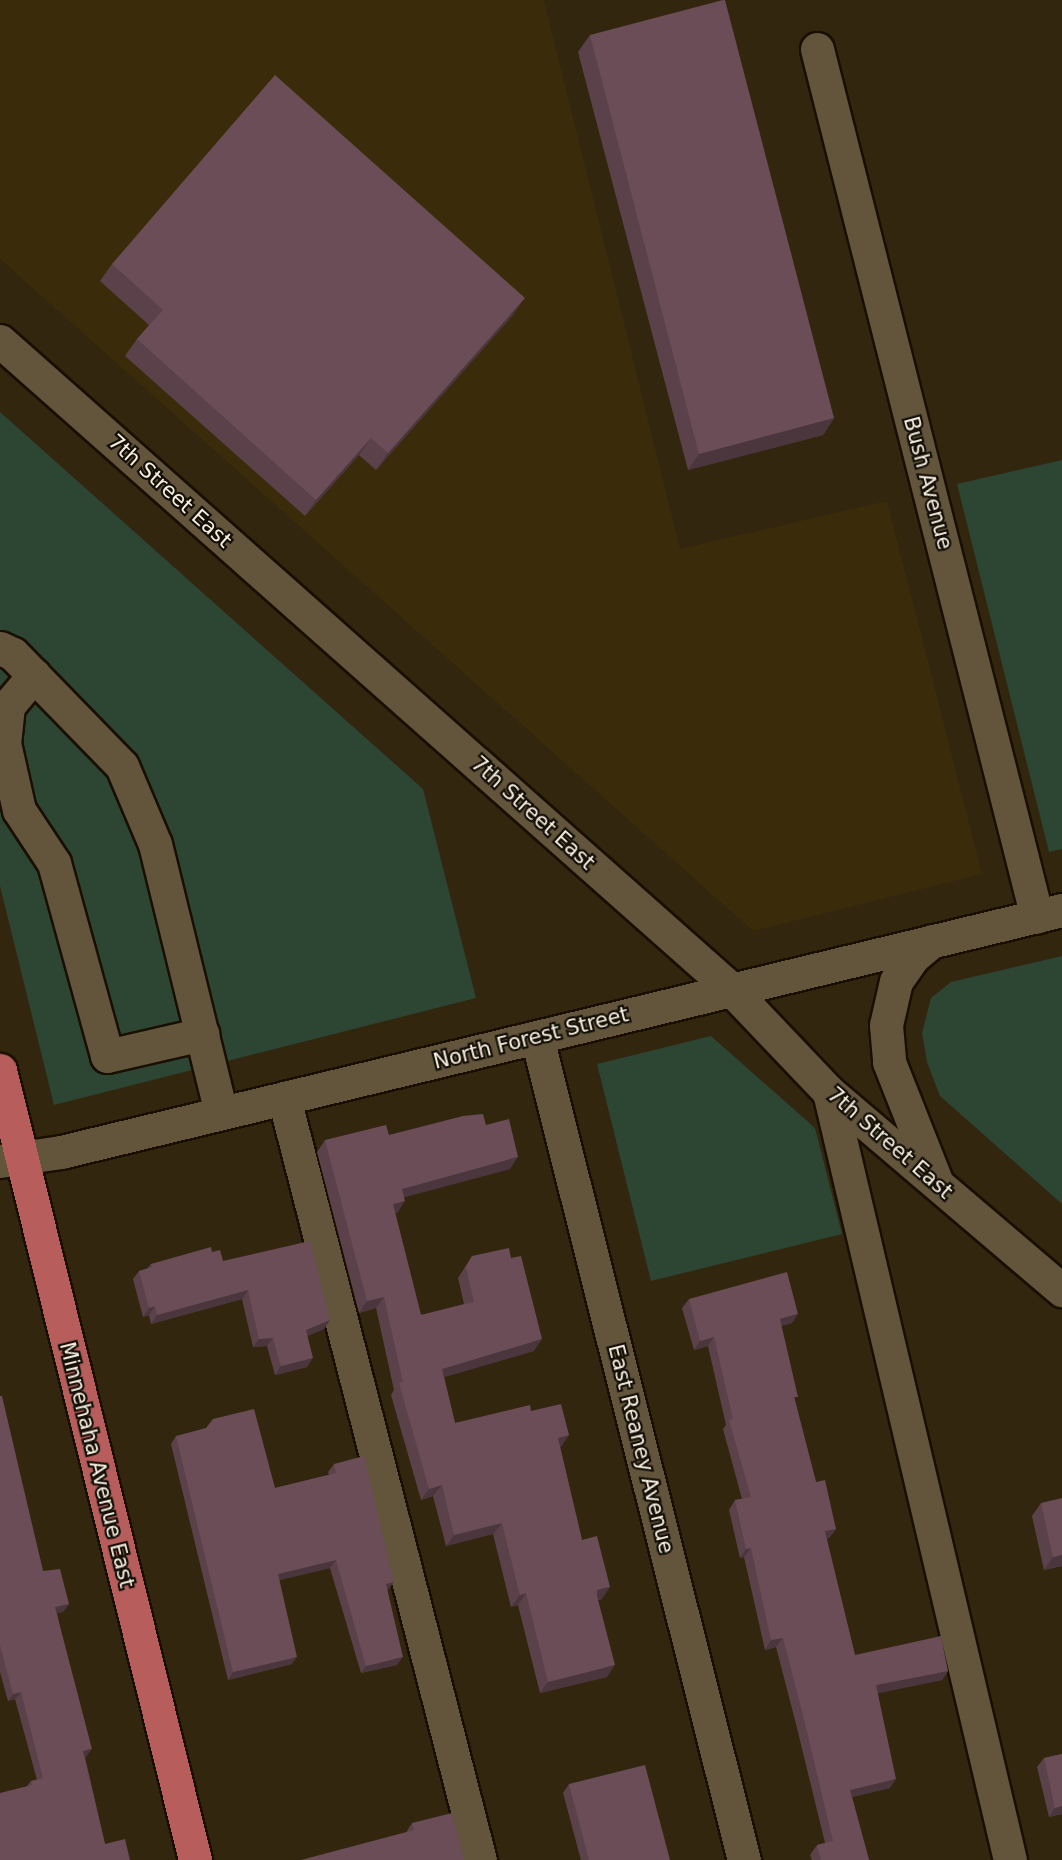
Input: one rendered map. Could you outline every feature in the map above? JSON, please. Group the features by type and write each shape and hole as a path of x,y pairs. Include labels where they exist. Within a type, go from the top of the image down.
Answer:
{"main road":[{"name":"Minnehaha Avenue East","path":"0,1070 10,1159 195,1860"}],"street":[{"name":"Bush Avenue","path":"817,49 1050,913"},
{"name":"7th Street East","path":"0,341 730,988 829,1092 1062,1290"},
{"path":"0,648 14,654 122,766 155,844 221,1113"},
{"path":"34,675 8,706 4,742 19,810 54,863 107,1056 202,1034"},
{"name":"North Forest Street","path":"10,1159 61,1152 537,1038 730,988 1050,913"},
{"path":"932,941 913,957 896,981 886,1025 889,1062 938,1186"},
{"name":"East Reaney Avenue","path":"537,1038 744,1860"},
{"path":"829,1092 1010,1860"},
{"path":"284,1098 480,1860"}],"shaded area":[{"path":"0,0 544,0 680,549 887,501 982,874 753,931 0,259"}],"green space":[{"path":"0,412 423,789 476,998 54,1105 0,886"},
{"path":"1062,460 1062,849 1049,852 957,484"},
{"path":"1062,956 1062,1204 940,1096 927,1062 922,1033 931,998 951,982"},
{"path":"711,1036 815,1128 842,1234 651,1281 597,1064"}],"building":[{"path":"725,0 834,418 699,454 590,35"},
{"path":"275,75 525,298 388,453 371,438 316,500 137,339 163,310 112,264"},
{"path":"483,1114 486,1125 509,1119 518,1157 402,1189 405,1201 393,1204 421,1315 474,1302 466,1267 472,1256 509,1248 511,1258 521,1256 542,1339 442,1369 455,1423 530,1405 531,1411 561,1404 569,1435 558,1438 582,1540 597,1536 610,1587 597,1590 597,1596 615,1665 548,1682 526,1593 520,1595 502,1523 454,1535 442,1485 429,1489 399,1383 403,1382 384,1297 367,1301 325,1140 386,1125 389,1135 463,1116"},
{"path":"310,1241 330,1320 306,1330 313,1358 281,1366 273,1338 259,1339 248,1290 157,1315 155,1306 149,1308 139,1271 152,1267 151,1264 211,1247 212,1252 220,1250 223,1261"},
{"path":"787,1272 798,1314 780,1319 798,1397 794,1397 816,1482 825,1480 836,1529 825,1531 855,1655 941,1636 948,1671 876,1685 896,1779 850,1790 869,1860 821,1860 817,1845 833,1841 783,1638 771,1640 751,1548 746,1549 735,1500 751,1497 729,1420 733,1419 714,1337 700,1341 689,1299"},
{"path":"0,1396 2,1396 43,1571 60,1569 69,1604 55,1607 92,1749 83,1751 105,1844 125,1839 130,1860 0,1860 0,1793 32,1785 31,1781 43,1778 21,1692 13,1694 0,1645"},
{"path":"254,1409 275,1488 336,1473 334,1464 364,1456 394,1582 386,1584 403,1657 366,1666 336,1560 278,1574 297,1657 233,1672 176,1436 206,1428 213,1419"},
{"path":"1062,1498 1062,1555 1053,1557 1041,1503"},
{"path":"1062,1754 1062,1806 1055,1808 1044,1758"},
{"path":"645,1765 670,1860 589,1860 569,1784"},
{"path":"452,1813 464,1860 301,1860 414,1830 412,1823"}]}
